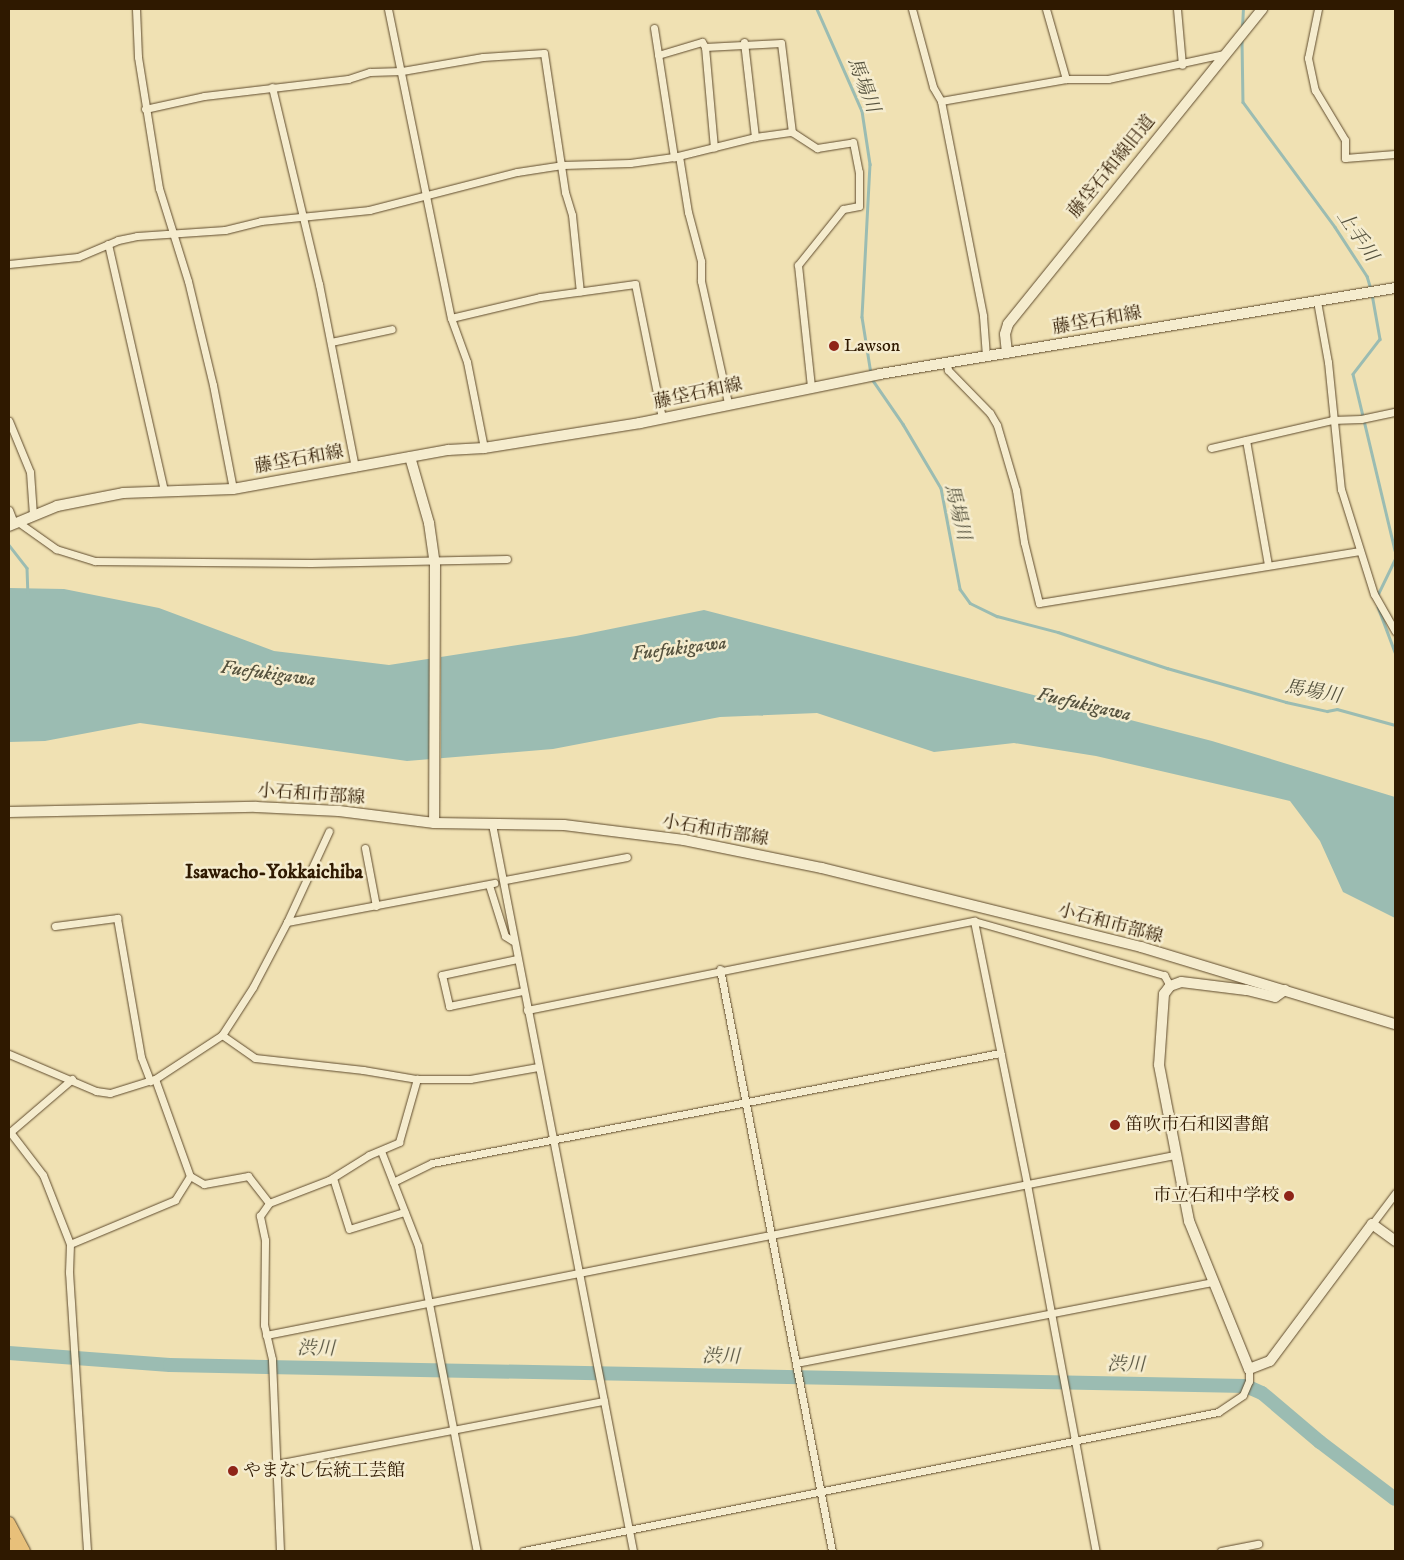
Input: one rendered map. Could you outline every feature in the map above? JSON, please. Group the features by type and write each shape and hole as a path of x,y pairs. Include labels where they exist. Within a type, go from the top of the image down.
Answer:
{"highway":[{"path":"9,1523 24,1551"},
{"path":"9,1545 12,1551"}],"main road":[{"name":"藤垈石和線旧道","path":"1007,353 1005,334 1008,324 1262,9"},
{"name":"藤垈石和線","path":"13,524 57,506 123,493 164,490 233,489 410,457 484,448 662,418 728,403 875,375 1395,288"},
{"path":"410,457 429,523 435,562 434,824"},
{"name":"小石和市部線","path":"9,812 256,806 339,811 434,824 544,824 611,831 774,857 1141,947 1395,1024"},
{"path":"1285,990 1275,997 1246,990 1181,982 1170,986 1164,994 1159,1065 1174,1155 1189,1222 1249,1369 1270,1361 1372,1224 1395,1241"}],"street":[{"path":"136,9 145,109 159,188 174,232 213,385 233,489"},
{"path":"388,9 451,318 466,362 484,448"},
{"path":"912,9 933,87 940,101 983,316 986,356"},
{"path":"1046,9 1066,79"},
{"path":"1177,9 1182,65"},
{"path":"1318,9 1308,58 1315,90 1345,140 1345,158 1395,154"},
{"path":"654,28 676,157 701,261 701,281 728,403"},
{"path":"658,54 702,42 705,46 714,148"},
{"path":"705,46 744,42 781,43 792,132"},
{"path":"744,42 755,137"},
{"path":"145,109 272,87 348,80 370,72 402,71 483,57 544,53 563,165 580,292"},
{"path":"940,101 1066,79 1108,79 1182,65 1224,54"},
{"path":"272,87 331,342 355,467"},
{"path":"9,264 78,257 108,244 174,232 225,230 303,215 369,210 426,197 478,181 563,165 630,163 676,157 755,137 792,132 817,148 853,142 859,172 859,206 843,210 798,265 811,387"},
{"path":"108,244 164,490"},
{"path":"451,318 540,297 634,284 662,418"},
{"path":"1317,301 1328,362 1332,420 1341,489 1374,594 1395,631"},
{"path":"331,342 392,329"},
{"path":"947,363 948,370 990,413 997,425 1016,490 1024,542 1039,603 1360,551"},
{"path":"1210,448 1332,420 1363,419 1395,412"},
{"path":"9,421 30,472 33,515"},
{"path":"1246,440 1268,565"},
{"path":"9,510 13,524 56,549 95,561 311,563 435,562 507,559"},
{"path":"492,824 516,959 633,1551"},
{"path":"9,1054 72,1079 96,1091 110,1093 153,1080 222,1035 253,987 287,922 329,831"},
{"path":"365,848 376,906"},
{"path":"506,880 627,857"},
{"path":"287,922 491,884 505,936 513,941"},
{"path":"55,926 117,918 141,1057 153,1080 190,1176 204,1184 248,1176 269,1203"},
{"path":"974,921 1027,1184 1096,1551"},
{"path":"527,1010 720,969 974,921 1164,975 1170,986"},
{"path":"516,959 442,975 449,1006 523,991"},
{"path":"720,969 822,1491 832,1551"},
{"path":"222,1035 255,1058 363,1070 417,1080 470,1079 538,1067"},
{"path":"393,1182 432,1163 553,1142 1000,1053"},
{"path":"72,1079 9,1133 43,1175 70,1244 87,1551"},
{"path":"280,1551 272,1359 266,1335 265,1240 260,1216 269,1203 333,1178 398,1142 417,1080"},
{"path":"381,1151 418,1246 477,1551"},
{"path":"266,1335 1174,1155"},
{"path":"70,1244 175,1200 190,1176"},
{"path":"333,1178 349,1229 404,1212"},
{"path":"1372,1224 1395,1193"},
{"path":"797,1367 1213,1282"},
{"path":"523,1551 1218,1412 1243,1394 1249,1382 1249,1369"},
{"path":"276,1464 604,1401"},
{"path":"1221,1551 1258,1544"}],"water":[{"name":"Fuefukigawa","path":"9,588 64,589 159,608 274,651 389,665 576,636 704,610 1212,741 1395,797 1395,918 1343,892 1320,841 1290,801 1096,756 1014,743 934,752 817,713 720,717 553,749 407,761 140,723 45,741 9,742"}],"pier":[{"path":"431,654 441,654 441,761 431,761"}],"waterway":[{"name":"馬場川","path":"817,9 862,111 870,164 862,317 871,374"},
{"name":"上手川","path":"1242,27 1243,9"},
{"name":"上手川","path":"1242,40 1243,102 1335,227 1367,276 1371,289"},
{"name":"上手川","path":"1372,294 1380,339 1353,374 1395,550"},
{"name":"馬場川","path":"872,379 903,424 941,488 960,589 970,603 997,616 1058,632 1167,668 1286,702 1327,711 1337,709 1395,725"},
{"path":"9,545 27,568 28,592"},
{"name":"上手川","path":"1377,596 1395,559"},
{"name":"上手川","path":"1378,607 1395,652"},
{"name":"渋川","path":"9,1353 170,1365 1246,1386 1262,1393 1320,1442 1395,1499"}],"place":[{"name":"Lawson","path":"834,346"},
{"name":"笛吹市石和図書館","path":"1115,1125"},
{"name":"市立石和中学校","path":"1289,1196"},
{"name":"やまなし伝統工芸館","path":"233,1471"}],"district":[{"name":"Isawacho-Yokkaichiba","path":"274,872"}]}
